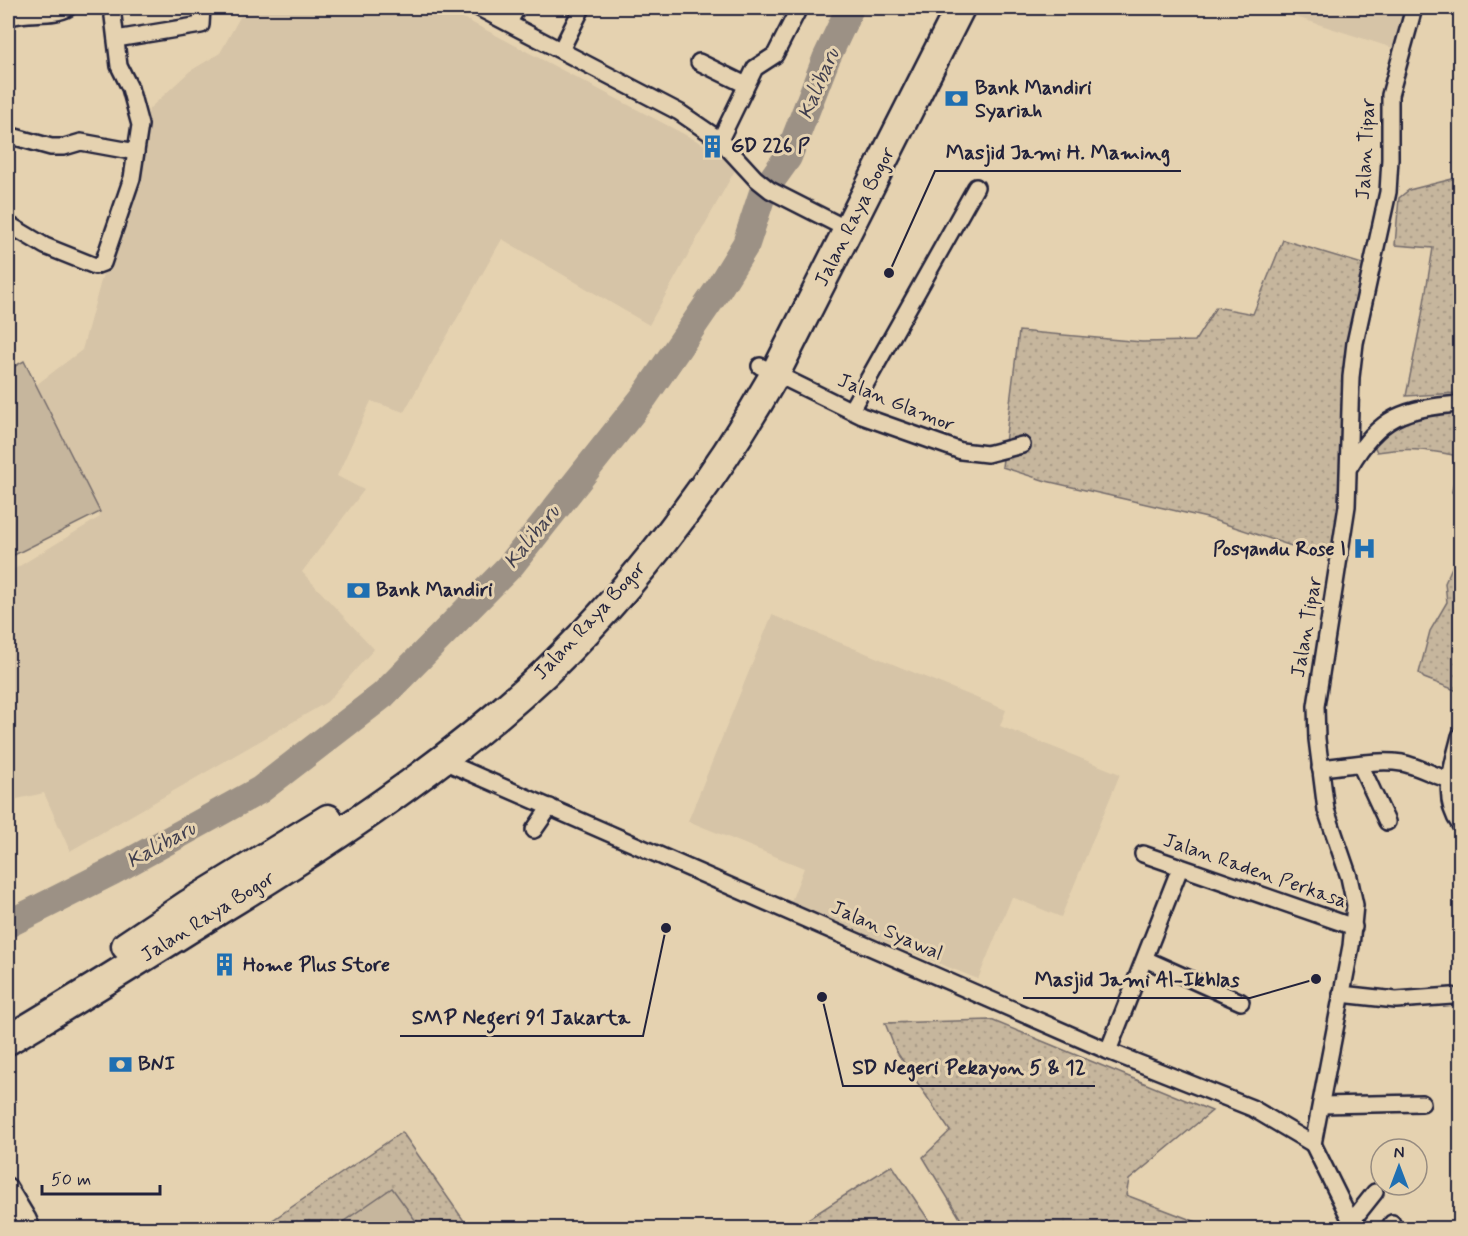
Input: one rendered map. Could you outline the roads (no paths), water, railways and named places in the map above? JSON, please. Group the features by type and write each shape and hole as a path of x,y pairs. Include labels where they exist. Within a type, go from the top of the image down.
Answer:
{"highway":[{"name":"Jalan Raya Bogor","path":"8,1021 189,904 316,827 482,707 568,628 622,568 768,370 835,223 941,8"},
{"name":"Jalan Raya Bogor","path":"8,1040 328,843 441,760 543,675 593,624 638,572 723,456 960,8"}],"street":[{"path":"8,18 21,14 67,10 68,8"},
{"path":"8,224 45,246 94,266 100,266 103,263 132,178 140,125 139,113 119,66 112,8"},
{"path":"116,39 201,25 202,8"},
{"path":"479,8 679,112 720,140 754,178 771,190 835,223"},
{"path":"509,22 517,8"},
{"path":"561,50 582,8"},
{"path":"720,140 755,68 775,55 799,8"},
{"name":"Jalan Tipar","path":"1313,1144 1354,927 1355,905 1349,877 1326,810 1317,739 1316,706 1347,506 1351,376 1355,343 1388,192 1390,95 1414,8"},
{"path":"699,62 746,85"},
{"path":"8,135 58,148 81,142 136,152"},
{"path":"851,410 976,187"},
{"name":"Jalan Glamor","path":"768,370 892,428 970,453 996,453 1022,445"},
{"path":"1349,468 1372,433 1388,423 1419,408 1461,404"},
{"path":"1461,736 1451,807 1461,825"},
{"name":"Jalan Syawal","path":"441,760 1108,1051 1252,1108 1313,1144"},
{"path":"1320,768 1399,763 1454,781"},
{"path":"1360,764 1387,822"},
{"path":"534,830 550,807"},
{"name":"Jalan Raden Perkasa","path":"1143,854 1354,927"},
{"path":"1108,1051 1179,867"},
{"path":"1145,959 1241,1002"},
{"path":"1341,994 1396,1000 1452,996"},
{"path":"1321,1105 1422,1103"},
{"path":"1313,1144 1324,1169 1356,1225"},
{"path":"8,1186 32,1228"},
{"path":"1356,1225 1372,1197"},
{"path":"8,1213 21,1228"}],"waterway":[{"name":"Kalibaru","path":"8,924 113,871 260,790 383,695 511,565 644,397 719,288 746,244 763,192 788,157 826,59 850,8"}],"place":[{"name":"Bank Mandiri Syariah","path":"957,99"},
{"name":"GD 226 P","path":"713,146"},
{"name":"Masjid Jami H. Maming","path":"889,273"},
{"name":"Posyandu Rose I","path":"1364,549"},
{"name":"Bank Mandiri","path":"358,590"},
{"name":"SMP Negeri 91 Jakarta","path":"666,928"},
{"name":"Home Plus Store","path":"225,965"},
{"name":"Masjid Jami Al-Ikhlas","path":"1316,979"},
{"name":"SD Negeri Pekayon 5 & 12","path":"822,997"},
{"name":"BNI","path":"120,1064"}]}
